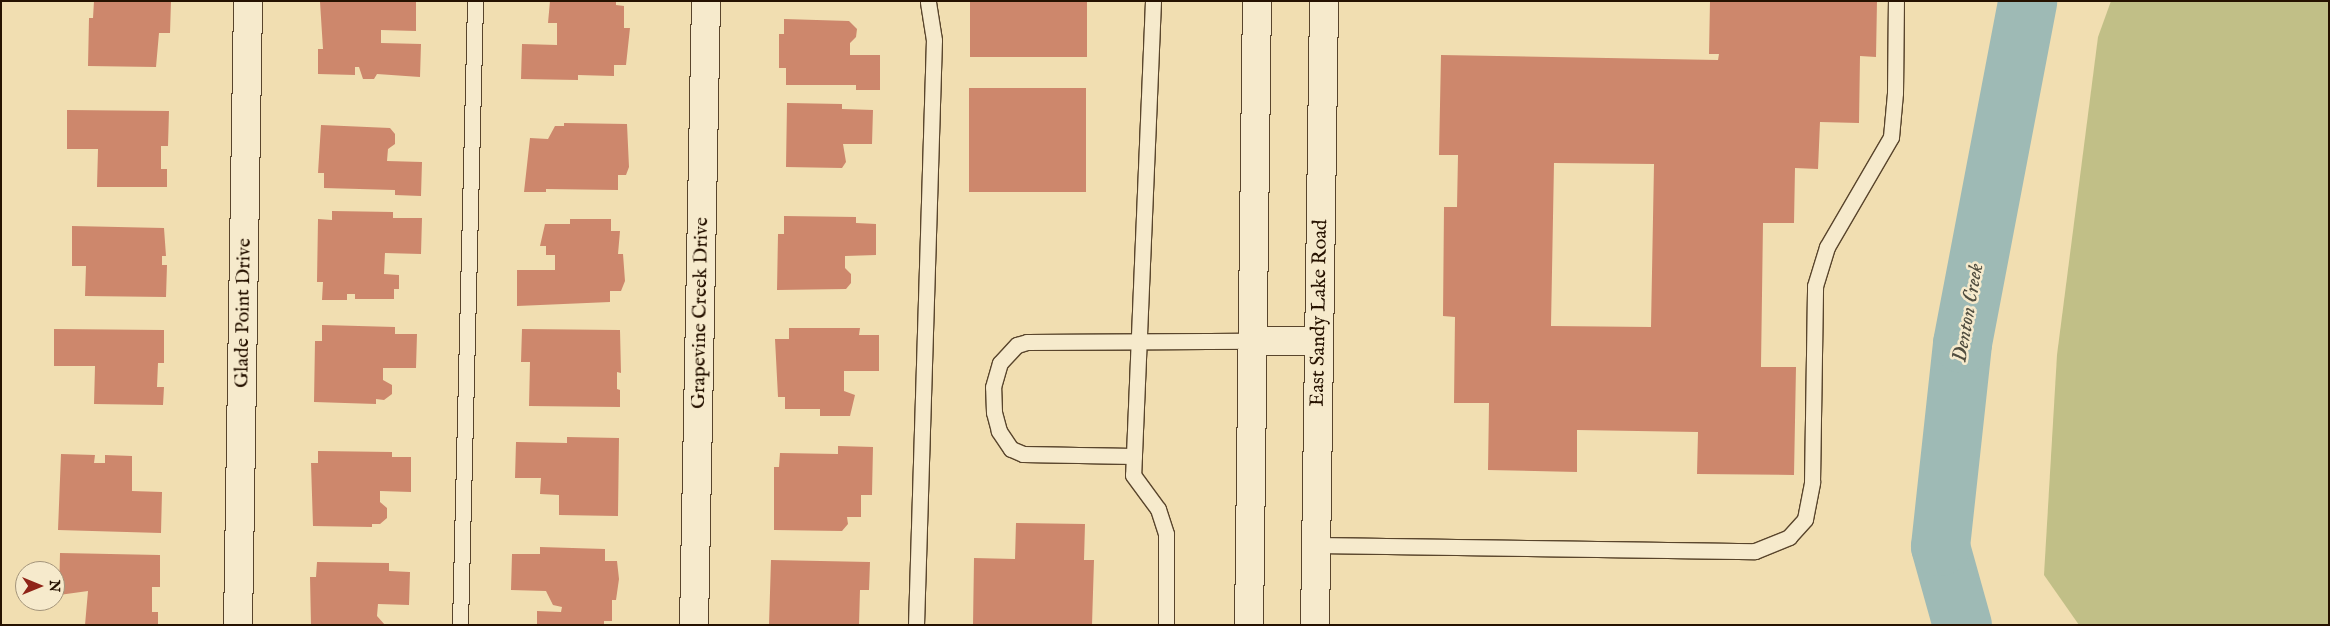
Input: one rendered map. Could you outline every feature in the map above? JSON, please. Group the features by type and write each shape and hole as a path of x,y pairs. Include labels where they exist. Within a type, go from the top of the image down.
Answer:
{"main road":[{"name":"Glade Point Drive","path":"238,625 248,1"},
{"name":"Grapevine Creek Drive","path":"694,625 706,1"},
{"path":"1249,625 1257,1"},
{"name":"East Sandy Lake Road","path":"1315,625 1324,1"},
{"path":"1253,340 1319,342"}],"lane":[{"path":"460,625 475,1"},
{"path":"916,625 934,40 928,1"},
{"path":"1152,1 1133,475 1158,510 1166,534 1166,625"},
{"path":"1316,545 1754,551 1789,537 1805,519 1812,482 1815,286 1827,247 1891,137 1896,93 1896,1"},
{"path":"1134,456 1023,454 1011,449 999,431 993,387 1000,363 1017,345 1253,340"}],"shaded area":[{"path":"2111,1 2329,1 2329,625 2079,625 2044,575 2057,355 2098,37"}],"building":[{"path":"94,1 171,1 170,33 159,33 156,67 88,66 89,18 93,18"},
{"path":"416,1 416,31 381,30 381,43 421,44 420,77 377,74 374,79 363,79 359,67 355,67 355,75 318,74 318,49 323,49 320,2"},
{"path":"550,1 616,1 616,5 624,6 624,28 630,28 626,65 614,65 614,76 578,75 578,80 521,79 522,44 557,45 557,23 548,23"},
{"path":"970,1 1087,1 1087,57 970,57"},
{"path":"1710,1 1877,1 1876,57 1860,56 1859,123 1820,122 1818,169 1795,168 1794,223 1763,223 1761,367 1796,367 1794,475 1697,474 1698,432 1577,430 1577,472 1488,470 1489,403 1454,403 1455,317 1443,316 1444,207 1457,207 1458,155 1439,155 1441,55 1718,60 1719,54 1709,54","holes":["1554,163 1654,164 1651,327 1551,326"]},
{"path":"784,19 849,21 857,29 856,37 850,43 850,55 880,55 880,90 856,90 856,85 786,85 786,68 779,68 779,34 784,34"},
{"path":"969,88 1086,88 1086,192 969,192"},
{"path":"787,103 842,104 842,109 873,110 872,144 843,144 846,162 842,168 786,167"},
{"path":"67,110 169,111 168,146 161,146 161,169 167,169 167,187 97,187 98,149 67,149"},
{"path":"564,123 627,124 629,167 626,175 618,175 618,190 546,189 546,192 524,192 530,138 548,139 555,126 564,126"},
{"path":"321,125 390,128 395,134 395,144 388,149 387,161 422,162 421,196 395,195 395,190 324,188 324,173 318,173"},
{"path":"332,211 393,212 393,218 422,218 421,254 385,253 384,274 399,275 399,289 394,289 394,299 355,299 355,294 347,294 347,300 322,300 323,282 317,282 318,219 332,220"},
{"path":"784,216 856,217 856,223 876,224 876,255 845,256 845,268 851,274 851,283 846,289 777,290 778,234 784,234"},
{"path":"570,219 611,219 611,231 620,231 618,254 623,254 625,281 621,291 610,291 610,302 517,306 517,270 555,270 555,255 546,255 546,246 540,246 545,224 570,224"},
{"path":"72,226 164,228 166,256 162,256 162,265 167,265 166,297 85,296 86,266 72,266"},
{"path":"322,325 395,327 395,334 417,334 416,368 383,368 383,380 392,385 392,394 384,400 376,399 376,404 314,402 315,341 322,341"},
{"path":"789,328 860,328 859,335 879,335 879,371 844,371 844,391 855,395 850,416 820,416 820,409 785,409 785,397 778,397 775,339 789,339"},
{"path":"54,329 164,330 164,363 158,363 157,387 164,387 163,405 94,404 95,366 54,366"},
{"path":"522,329 620,330 621,373 617,372 617,389 620,390 620,407 529,406 530,362 521,362"},
{"path":"567,437 619,438 618,516 559,515 559,495 540,494 541,478 515,478 516,442 567,443"},
{"path":"838,446 873,447 872,495 861,495 861,517 847,517 848,524 842,531 774,530 774,467 779,467 780,453 838,454"},
{"path":"318,451 392,452 392,457 411,457 411,492 380,491 380,502 387,508 387,518 380,524 372,524 372,527 313,526 311,463 318,463"},
{"path":"61,454 95,455 94,463 105,463 105,455 132,456 132,491 162,492 161,533 58,530"},
{"path":"1016,523 1085,524 1084,560 1094,560 1092,625 973,625 974,558 1015,559"},
{"path":"540,547 605,549 605,561 617,561 619,579 616,600 612,600 612,621 604,621 604,625 537,625 537,611 561,612 562,607 553,605 546,591 511,590 512,554 540,554"},
{"path":"60,553 160,555 160,587 152,587 152,612 158,612 158,625 85,625 88,591 65,594 65,561 60,561"},
{"path":"771,560 870,562 869,590 860,590 859,625 769,625"},
{"path":"317,562 389,563 389,571 410,572 409,605 378,604 377,616 385,625 311,625 310,577 316,577"}],"waterway":[{"name":"Denton Creek","path":"1962,625 1940,546 1962,343 2027,1"}]}
